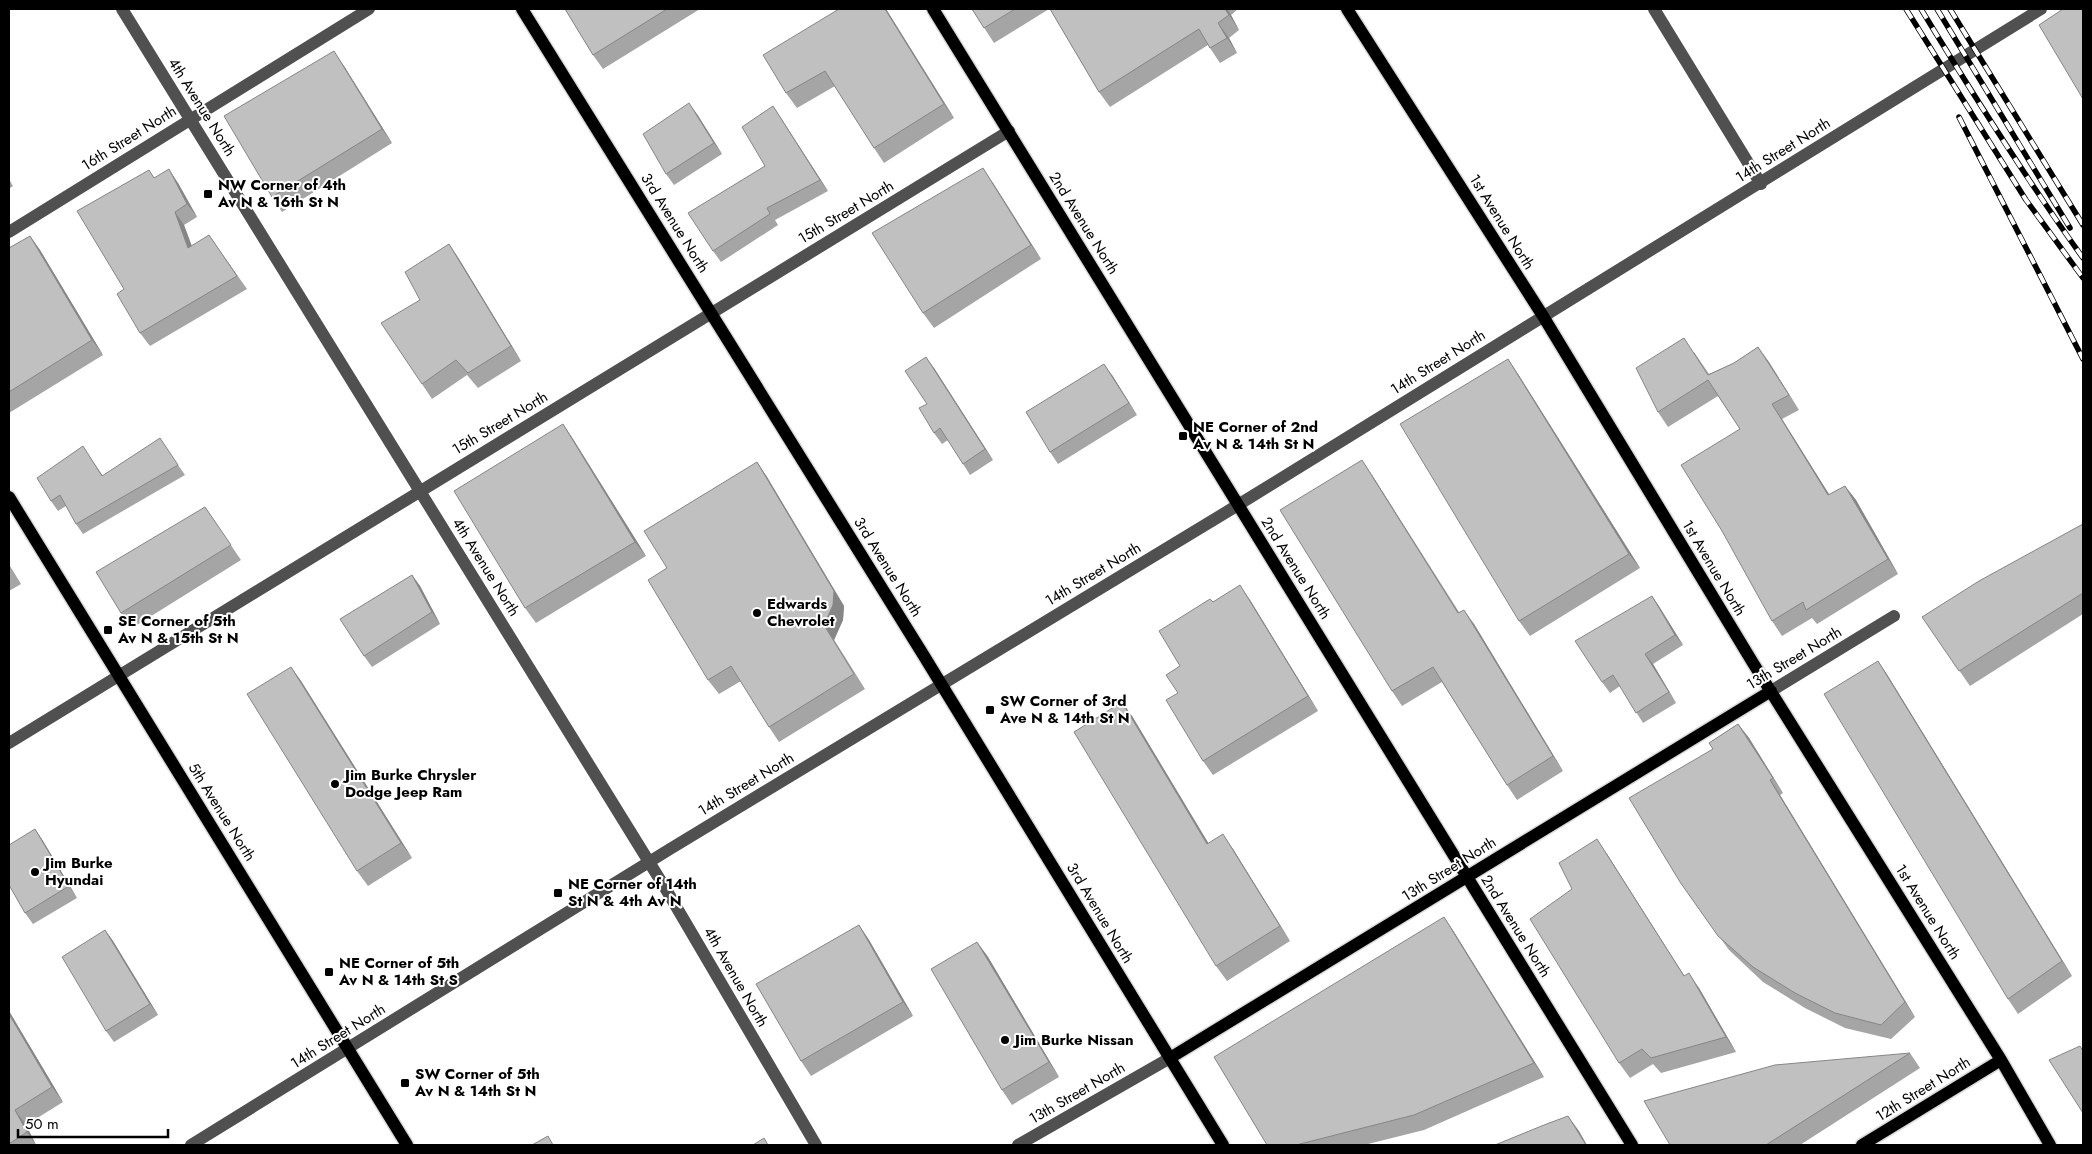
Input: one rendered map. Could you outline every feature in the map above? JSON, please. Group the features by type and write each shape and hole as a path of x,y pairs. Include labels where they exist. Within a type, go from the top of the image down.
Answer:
{"main road":[{"name":"3rd Avenue North","path":"522,9 942,685 1223,1145"},
{"name":"2nd Avenue North","path":"933,9 1632,1145"},
{"name":"1st Avenue North","path":"1348,9 1543,316 1771,690 2001,1060 2050,1145"},
{"name":"5th Avenue North","path":"9,497 407,1145"},
{"name":"13th Street North","path":"1170,1058 1771,690"},
{"name":"12th Street North","path":"1862,1145 2001,1060"}],"street":[{"name":"4th Avenue North","path":"122,9 649,863 816,1145"},
{"name":"16th Street North","path":"9,232 369,9"},
{"path":"1654,9 1761,184"},
{"name":"14th Street North","path":"191,1145 1761,184 2041,9"},
{"name":"15th Street North","path":"9,743 1009,131"},
{"name":"13th Street North","path":"1771,690 1894,616"},
{"name":"13th Street North","path":"1018,1145 1170,1058"}],"building":[{"path":"565,9 667,9 593,55"},
{"path":"839,9 885,9 944,104 874,148 825,71 786,93 763,55"},
{"path":"972,9 1015,9 984,28"},
{"path":"1050,9 1225,9 1229,15 1218,23 1227,38 1210,48 1199,29 1099,92"},
{"path":"2063,9 2083,9 2083,99 2039,25"},
{"path":"334,51 382,129 272,197 224,116"},
{"path":"689,103 714,143 666,174 643,134"},
{"path":"773,106 820,180 767,208 770,214 713,251 688,213 765,166 742,127"},
{"path":"983,168 1031,245 923,313 872,233"},
{"path":"169,169 187,204 175,212 188,248 209,235 237,276 140,333 117,294 124,289 77,211 149,170 154,178"},
{"path":"30,236 92,340 9,392 9,248"},
{"path":"449,244 511,346 468,373 456,360 422,384 381,323 420,300 405,272"},
{"path":"1684,338 1708,375 1734,363 1758,347 1789,395 1772,404 1828,495 1845,486 1888,559 1806,610 1803,602 1772,621 1722,531 1681,465 1740,429 1708,380 1658,412 1636,368"},
{"path":"926,357 985,449 963,464 940,428 934,433 919,408 927,404 905,371"},
{"path":"1508,359 1629,554 1519,621 1400,424"},
{"path":"1104,364 1129,403 1050,452 1026,412"},
{"path":"563,424 635,542 525,608 454,491"},
{"path":"160,438 178,465 76,524 60,495 51,501 37,478 83,446 102,476"},
{"path":"1362,460 1458,613 1464,610 1553,756 1507,785 1433,667 1392,691 1280,510"},
{"name":"Edwards Chevrolet","path":"757,462 834,591 833,605 824,625 854,674 769,727 731,666 708,680 648,580 667,568 644,531"},
{"path":"205,507 231,545 121,613 96,572"},
{"path":"2083,524 2083,593 1959,671 1922,617 1979,581"},
{"path":"412,575 432,612 364,656 340,619"},
{"path":"1240,585 1308,696 1203,761 1166,700 1178,693 1166,675 1180,666 1159,631 1210,599 1213,602"},
{"path":"1652,596 1675,635 1645,654 1669,692 1636,713 1613,675 1602,682 1575,641"},
{"path":"1878,661 2062,961 2008,999 1824,694"},
{"name":"Jim Burke Chrysler Dodge Jeep Ram","path":"291,667 401,843 357,871 247,694"},
{"path":"1122,702 1207,844 1223,834 1280,926 1216,966 1074,732"},
{"path":"1738,724 1773,778 1770,780 1905,1002 1881,1025 1835,1013 1795,993 1753,967 1718,936 1680,882 1629,798 1713,749 1709,743"},
{"name":"Jim Burke Hyundai","path":"35,829 69,886 25,913 9,885 9,845"},
{"path":"1597,839 1684,976 1689,973 1726,1037 1651,1058 1642,1049 1619,1063 1530,919 1572,889 1559,863"},
{"path":"1444,917 1534,1063 1414,1115 1296,1145 1267,1145 1214,1057"},
{"path":"859,925 903,1002 801,1061 756,984"},
{"path":"105,930 150,1004 106,1031 62,957"},
{"name":"Jim Burke Nissan","path":"977,942 1049,1062 1002,1090 931,969"},
{"path":"9,1014 52,1087 15,1110 27,1132 9,1144"},
{"path":"2080,1046 2083,1051 2083,1113 2049,1060"},
{"path":"1910,1053 1766,1145 1670,1145 1644,1101 1775,1065"},
{"path":"1568,1116 1586,1145 1495,1145 1544,1125"},
{"path":"548,1136 553,1145 532,1145"},
{"path":"764,1138 768,1145 753,1145"}],"railway":[{"path":"1906,9 2026,200 2083,278"},
{"path":"1921,9 1999,135 2083,258"},
{"path":"1937,9 2070,228"},
{"path":"1950,9 2083,225"},
{"path":"1959,117 2083,359"}],"place":[{"name":"NW Corner of 4th Av N & 16th St N","path":"208,194"},
{"name":"NE Corner of 2nd Av N & 14th St N","path":"1183,436"},
{"name":"Edwards Chevrolet","path":"757,613"},
{"name":"SE Corner of 5th Av N & 15th St N","path":"108,630"},
{"name":"SW Corner of 3rd Ave N & 14th St N","path":"990,710"},
{"name":"Jim Burke Chrysler Dodge Jeep Ram","path":"335,784"},
{"name":"Jim Burke Hyundai","path":"35,872"},
{"name":"NE Corner of 14th St N & 4th Av N","path":"558,893"},
{"name":"NE Corner of 5th Av N & 14th St S","path":"329,972"},
{"name":"Jim Burke Nissan","path":"1005,1040"},
{"name":"SW Corner of 5th Av N & 14th St N","path":"405,1083"}]}
